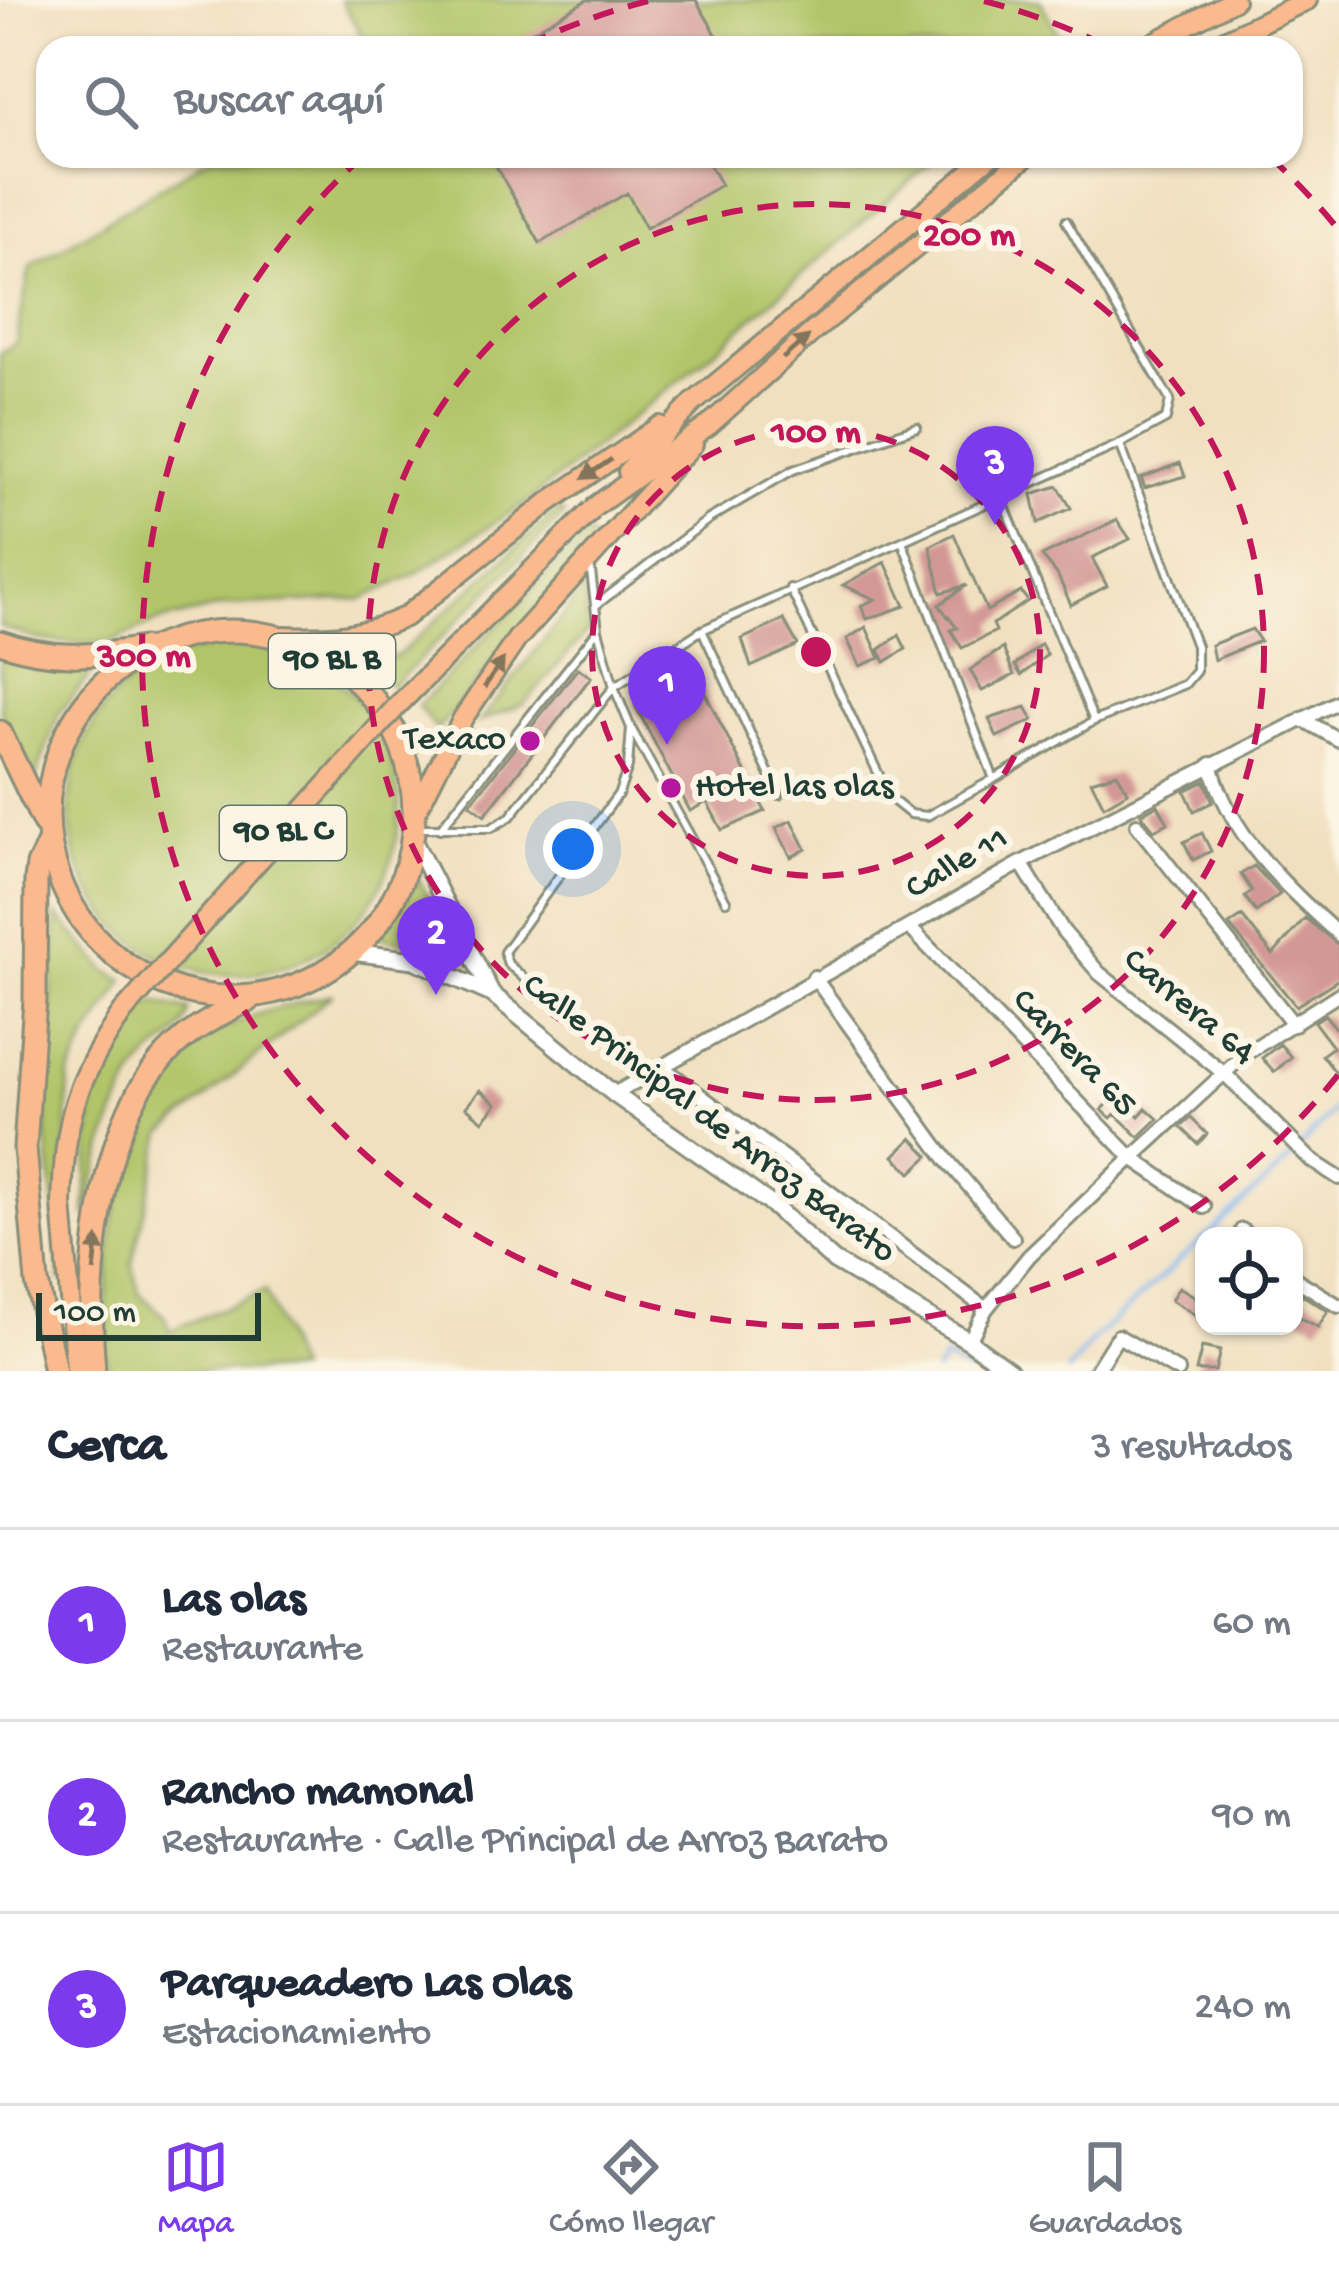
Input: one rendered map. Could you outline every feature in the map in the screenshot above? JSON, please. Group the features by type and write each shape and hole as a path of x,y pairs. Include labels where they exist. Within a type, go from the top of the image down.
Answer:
{"highway":[{"name":"90 BL B","path":"0,642 82,658 222,631 285,636 320,653 352,675 378,704 398,736 410,773 414,827 392,901 352,952 299,984 261,995 224,997 188,993 154,981 122,963 73,910 57,877 48,836 0,732"},
{"name":"90 BL B","path":"48,836 49,784 63,740 87,700 121,668 161,644"},
{"path":"48,836 36,880 35,1000 25,1148 37,1282 55,1371"},
{"path":"94,1371 91,1338 97,1245 111,1161 125,1123 141,1088 171,1048 217,1015 261,995"}],"main road":[{"path":"1166,36 1234,0"},
{"path":"1233,36 1307,0"},
{"path":"285,636 336,638 405,617 550,502 694,403 976,168"},
{"path":"414,827 464,718 504,659 553,597 709,425 809,335 1012,168"},
{"name":"90 BL C","path":"76,1371 62,1204 64,1153 73,1103 91,1059 123,1012 398,705 694,403"},
{"name":"90 BL C","path":"594,507 709,425"}],"street":[{"name":"Calle 11","path":"614,1094 1021,863 1339,700"},
{"path":"1302,719 1339,740"},
{"path":"1211,764 1222,801 1241,832 1339,935"},
{"path":"1137,825 1294,1024"},
{"name":"Calle Principal de Arroz Barato","path":"414,827 492,994"},
{"name":"Carrera 64","path":"1021,863 1063,932 1099,973 1226,1075 1311,1160 1339,1178"},
{"name":"Carrera 65","path":"910,928 1132,1158 1204,1207"},
{"name":"Calle Principal de Arroz Barato","path":"352,952 414,960 492,994 614,1094 772,1205 834,1261 1010,1371"},
{"path":"814,977 947,1160 1012,1238"},
{"path":"969,1342 986,1309 1029,1256 1132,1158 1245,1054 1339,994"},
{"path":"661,1066 986,1309"},
{"path":"1303,1284 1339,1306"},
{"path":"1096,1371 1118,1336 1178,1371"}],"lane":[{"path":"414,827 491,828 510,817 614,687 702,630 1120,444 1166,419 1170,400 1066,221"},
{"path":"595,606 709,519 793,470 916,427"},
{"path":"790,588 890,798 910,814 926,816 1094,721 1185,684 1196,671 1196,646 1120,444"},
{"path":"1001,496 1094,721"},
{"path":"902,541 994,779"},
{"path":"590,559 598,630 614,687 631,728 726,901"},
{"path":"440,830 598,630"},
{"path":"702,630 779,795"},
{"path":"559,1009 508,964 503,952 619,793 628,767 631,728"}],"green space":[{"path":"341,0 1040,0 1059,36 362,36"},
{"path":"192,168 925,168 697,366 527,502 413,575 362,599 225,606 156,622 116,640 85,644 40,640 0,627 0,353 16,343 30,268"},
{"path":"559,509 564,515 392,687 366,661 397,656"},
{"path":"588,533 593,541 437,730 418,706"},
{"path":"585,588 588,631 524,704 479,722"},
{"path":"234,645 297,657 351,693 387,747 399,810 387,873 351,927 297,963 234,975 171,963 117,927 81,873 69,810 81,747 117,693 171,657"},
{"path":"0,650 60,668 96,668 59,713 35,780 0,710"},
{"path":"419,880 467,970 418,944 378,937"},
{"path":"57,915 107,971 124,981 69,1076 61,1281 44,1108"},
{"path":"333,994 163,1133 132,1262 139,1293 165,1317 169,1331 265,1291 297,1371 108,1371 107,1293 118,1200 128,1154 163,1076 188,1050 222,1029 276,1008"},
{"path":"153,1002 189,1010 186,1020 141,1066 121,1099 85,1217 92,1104 136,1011"}],"building":[{"path":"587,0 696,0 717,36 524,36"},
{"path":"497,168 711,168 721,185 646,228 627,193 540,243"},
{"path":"1180,463 1185,476 1145,488 1141,478"},
{"path":"1058,486 1071,508 1038,523 1032,494"},
{"path":"1117,520 1130,539 1092,558 1107,586 1071,605 1057,574 1042,556"},
{"path":"954,534 987,611 1021,592 1028,601 993,624 996,631 962,648 951,630 957,628 939,605 967,585 941,593 930,546"},
{"path":"885,562 905,606 867,619 861,606 875,599 843,585"},
{"path":"784,620 798,645 751,667 742,639"},
{"path":"866,627 880,658 860,666 847,639"},
{"path":"1252,629 1260,641 1214,660 1211,645"},
{"path":"899,635 906,649 885,662 879,650"},
{"path":"1041,644 1047,655 1021,675 1015,665"},
{"path":"1003,648 1014,675 982,691 970,670"},
{"name":"Texaco","path":"578,668 591,677 485,815 470,804"},
{"path":"696,675 765,811 722,830 707,802 690,811 635,705"},
{"path":"1026,707 1033,720 997,737 989,719"},
{"path":"1117,773 1128,792 1104,806 1091,781"},
{"path":"1205,781 1213,802 1194,811 1185,791"},
{"path":"1158,805 1168,823 1154,830 1141,814"},
{"path":"792,820 806,849 791,857 776,828"},
{"path":"1202,833 1211,851 1193,860 1184,842"},
{"path":"1254,866 1280,894 1256,912 1245,897 1252,891 1241,874"},
{"path":"1242,916 1273,955 1305,918 1339,945 1339,979 1296,1006 1229,925"},
{"path":"1325,1015 1339,1032 1339,1077 1322,1055 1333,1047 1314,1022"},
{"path":"1280,1044 1291,1057 1274,1072 1262,1058"},
{"path":"480,1090 497,1104 483,1121 466,1107"},
{"path":"1116,1095 1139,1116 1146,1108 1158,1119 1139,1137 1115,1114 1111,1118 1102,1110"},
{"path":"1191,1118 1207,1134 1198,1144 1181,1127"},
{"path":"912,1138 929,1156 911,1173 894,1156"},
{"path":"1179,1287 1195,1297 1195,1315 1171,1300"},
{"path":"1303,1296 1328,1311 1318,1327 1303,1319"},
{"path":"1202,1347 1220,1351 1215,1371 1196,1371"}],"waterway":[{"path":"1217,1227 1287,1162 1339,1104"},
{"path":"1068,1371 1094,1339 1195,1246"},
{"path":"936,1371 945,1358 968,1371"}],"place":[{"name":"Parqueadero Las Olas","path":"995,525"},
{"name":"Texaco","path":"530,741"},
{"name":"Las olas","path":"667,745"},
{"name":"Hotel las olas","path":"671,788"},
{"name":"Rancho mamonal","path":"436,995"}]}
